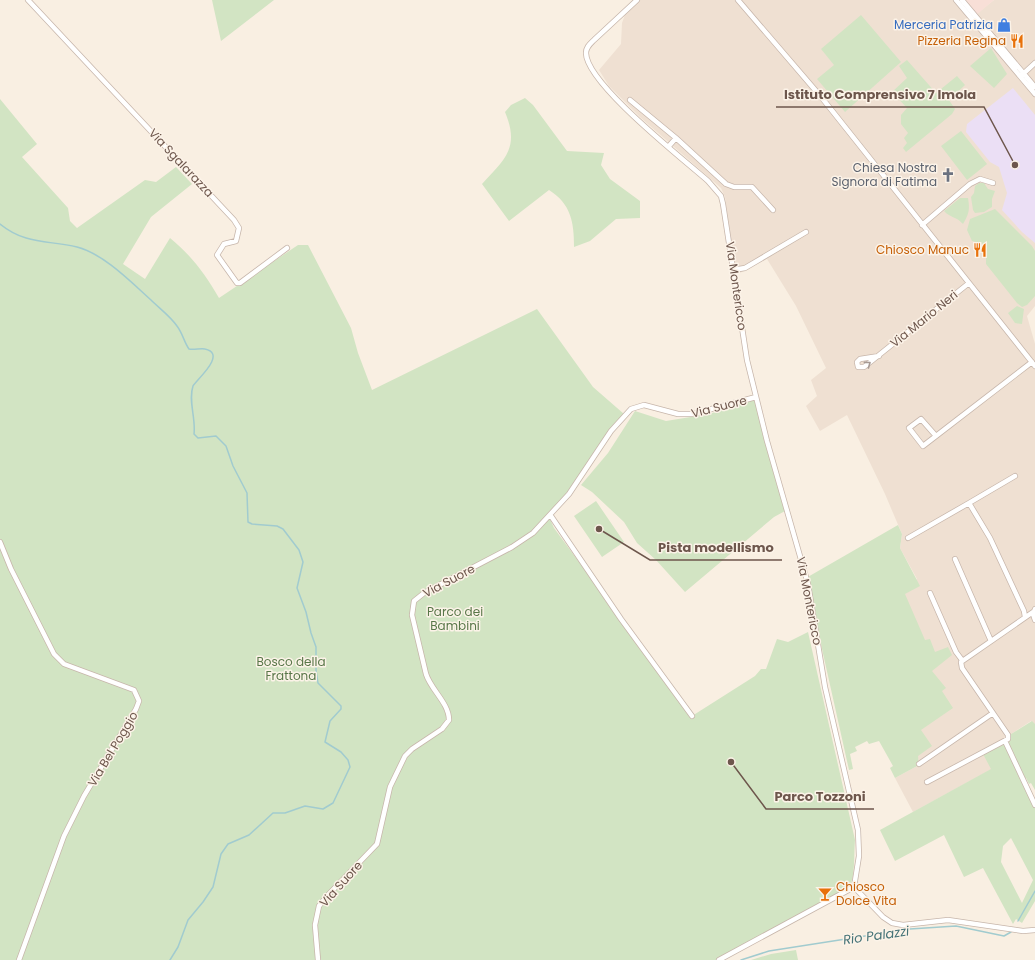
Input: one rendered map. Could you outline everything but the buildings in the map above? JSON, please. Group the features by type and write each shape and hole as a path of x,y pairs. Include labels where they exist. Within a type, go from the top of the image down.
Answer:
{"street":[{"name":"Via Sgalarazza","path":"28,0 234,220 239,228 236,242 224,244 217,255 237,283 240,283 288,248"},
{"name":"Via Montericco","path":"637,0 588,46 586,53 592,69 610,94 708,181 721,196 746,353 756,398 808,584 825,687 858,830 859,856 854,886"},
{"path":"738,0 822,98 1035,366"},
{"path":"956,0 963,3 970,14 1022,75 1035,94"},
{"path":"1022,75 1035,63"},
{"path":"1022,75 1035,87"},
{"path":"630,100 676,138 726,184 734,187 752,187 774,210"},
{"path":"669,146 676,138"},
{"path":"922,225 970,184 980,179 993,183"},
{"path":"733,270 745,268 806,232"},
{"name":"Via Mario Neri","path":"879,356 969,283"},
{"path":"936,436 921,418 910,428 923,446 936,436 1032,362"},
{"name":"Via Suore","path":"318,960 315,925 319,906 377,844 390,787 406,756 412,749 442,729 449,720 448,712 426,674 412,615 414,601 424,593 522,541 551,516 579,480 618,422 631,409 644,404 678,414 693,414 756,398"},
{"path":"908,538 1015,476"},
{"path":"969,503 990,538 1024,611 1025,617"},
{"path":"551,516 621,619 692,716"},
{"name":"Via Bel Poggio","path":"0,542 11,569 54,654 64,664 134,690 139,701 136,709 84,796 64,836 19,960"},
{"path":"955,559 991,641"},
{"path":"930,593 956,652 962,660 962,668 993,713 1007,739 1035,805"},
{"path":"1024,611 1034,610"},
{"path":"962,660 1034,610"},
{"path":"1025,617 1034,619 1034,610"},
{"path":"919,764 993,713"},
{"path":"927,782 1007,739"},
{"path":"719,960 854,886 883,917 892,923 903,925 948,920 1023,931 1035,930"}],"shaded area":[{"path":"638,0 962,0 975,15 994,0 1035,0 1035,306 1027,316 1035,344 1035,726 1031,721 1011,734 1005,744 984,754 992,769 913,812 895,778 919,765 895,594 917,579 900,548 902,534 885,494 847,415 820,431 806,406 817,396 811,380 826,368 796,306 767,259 736,275 725,197 721,188 641,118 609,86 599,70 621,44 622,23 626,12"},
{"path":"962,0 994,0 975,16"},
{"path":"1013,88 1035,115 1035,243 1022,232 1002,210 1007,193 999,167 990,162 966,132 967,124"}],"green space":[{"path":"212,0 274,0 221,41"},
{"path":"861,15 901,62 845,112 817,79 834,65 821,49"},
{"path":"991,48 1007,74 994,88 970,66"},
{"path":"907,60 936,93 957,76 965,85 949,100 955,109 952,114 906,152 903,148 907,143 904,138 908,133 901,124 901,115 907,108 892,92 907,78 899,66"},
{"path":"525,98 533,105 567,151 604,153 601,165 610,179 640,201 640,218 616,219 590,241 574,247 570,214 562,201 549,190 509,221 482,184 508,152 511,135 505,112 511,105"},
{"name":"Bosco della Frattona","path":"0,99 37,144 22,157 68,208 70,221 77,228 145,180 156,182 176,167 192,184 151,217 123,264 145,279 170,238 198,266 219,298 298,245 308,245 351,328 358,353 372,390 537,309 593,387 624,414 549,517 554,528 692,716 755,676 761,669 766,669 777,639 788,642 808,632 855,840 854,869 851,883 853,886 718,960 0,960"},
{"path":"961,131 987,164 967,180 941,146"},
{"path":"979,183 984,183 988,189 995,191 992,199 992,207 984,212 975,213 973,210 971,197 974,193 975,186"},
{"path":"960,198 968,198 969,202 967,217 963,224 944,211"},
{"path":"995,209 1032,246 1035,251 1035,296 1027,305 1022,307 1017,303 986,264 986,248 983,244 972,241 967,230 970,219"},
{"path":"1017,306 1024,309 1022,324 1015,323 1008,313"},
{"path":"758,398 785,511 774,517 685,592 656,560 637,543 624,522 592,492 581,485 608,453 635,411 666,421 709,414"},
{"path":"596,501 624,542 602,557 574,516"},
{"path":"898,525 902,534 900,548 920,586 905,594 925,640 930,639 935,652 948,647 952,655 932,671 946,688 942,691 953,708 921,730 932,746 918,756 919,765 895,778 890,768 893,766 879,741 869,744 867,741 855,747 857,751 850,754 853,769 849,770 822,649 811,589 806,578"},
{"path":"1032,721 1035,724 1035,790 1026,778 1022,780 1035,806 1035,901 1022,923 1016,919 1013,924 983,868 964,877 944,835 895,861 880,830 991,769 983,754 1005,744 1011,734","holes":["1011,838 1033,880 1022,903 1001,862 1003,846"]},
{"path":"796,950 798,960 751,960 771,954"}],"waterway":[{"path":"0,224 10,231 28,239 77,247 107,262 117,269 168,315 179,329 189,349 205,349 211,352 213,356 212,362 193,386 191,398 194,434 198,438 216,436 226,446 233,466 247,493 248,522 252,524 277,526 283,529 299,550 303,562 297,588 306,612 316,647 316,670 318,683 341,706 341,709 330,721 325,742 341,752 348,760 350,767 333,803 323,809 305,806 285,813 273,813 249,835 228,844 221,854 213,887 188,920 178,947 170,960"},
{"name":"Rio Palazzi","path":"1018,921 1035,891"},
{"name":"Rio Palazzi","path":"741,960 769,951 910,929 956,926 1004,936 1011,932"}],"place":[{"name":"Merceria Patrizia","path":"1004,25"},
{"name":"Pizzeria Regina","path":"1017,41"},
{"name":"Istituto Comprensivo 7 Imola","path":"1015,165"},
{"name":"Chiesa Nostra Signora di Fatima","path":"948,175"},
{"name":"Chiosco Manuc","path":"980,250"},
{"name":"Pista modellismo","path":"599,529"},
{"name":"Parco Tozzoni","path":"731,762"},
{"name":"Chiosco Dolce Vita","path":"825,894"}],"park label":[{"name":"Parco dei Bambini","path":"455,619"}]}
